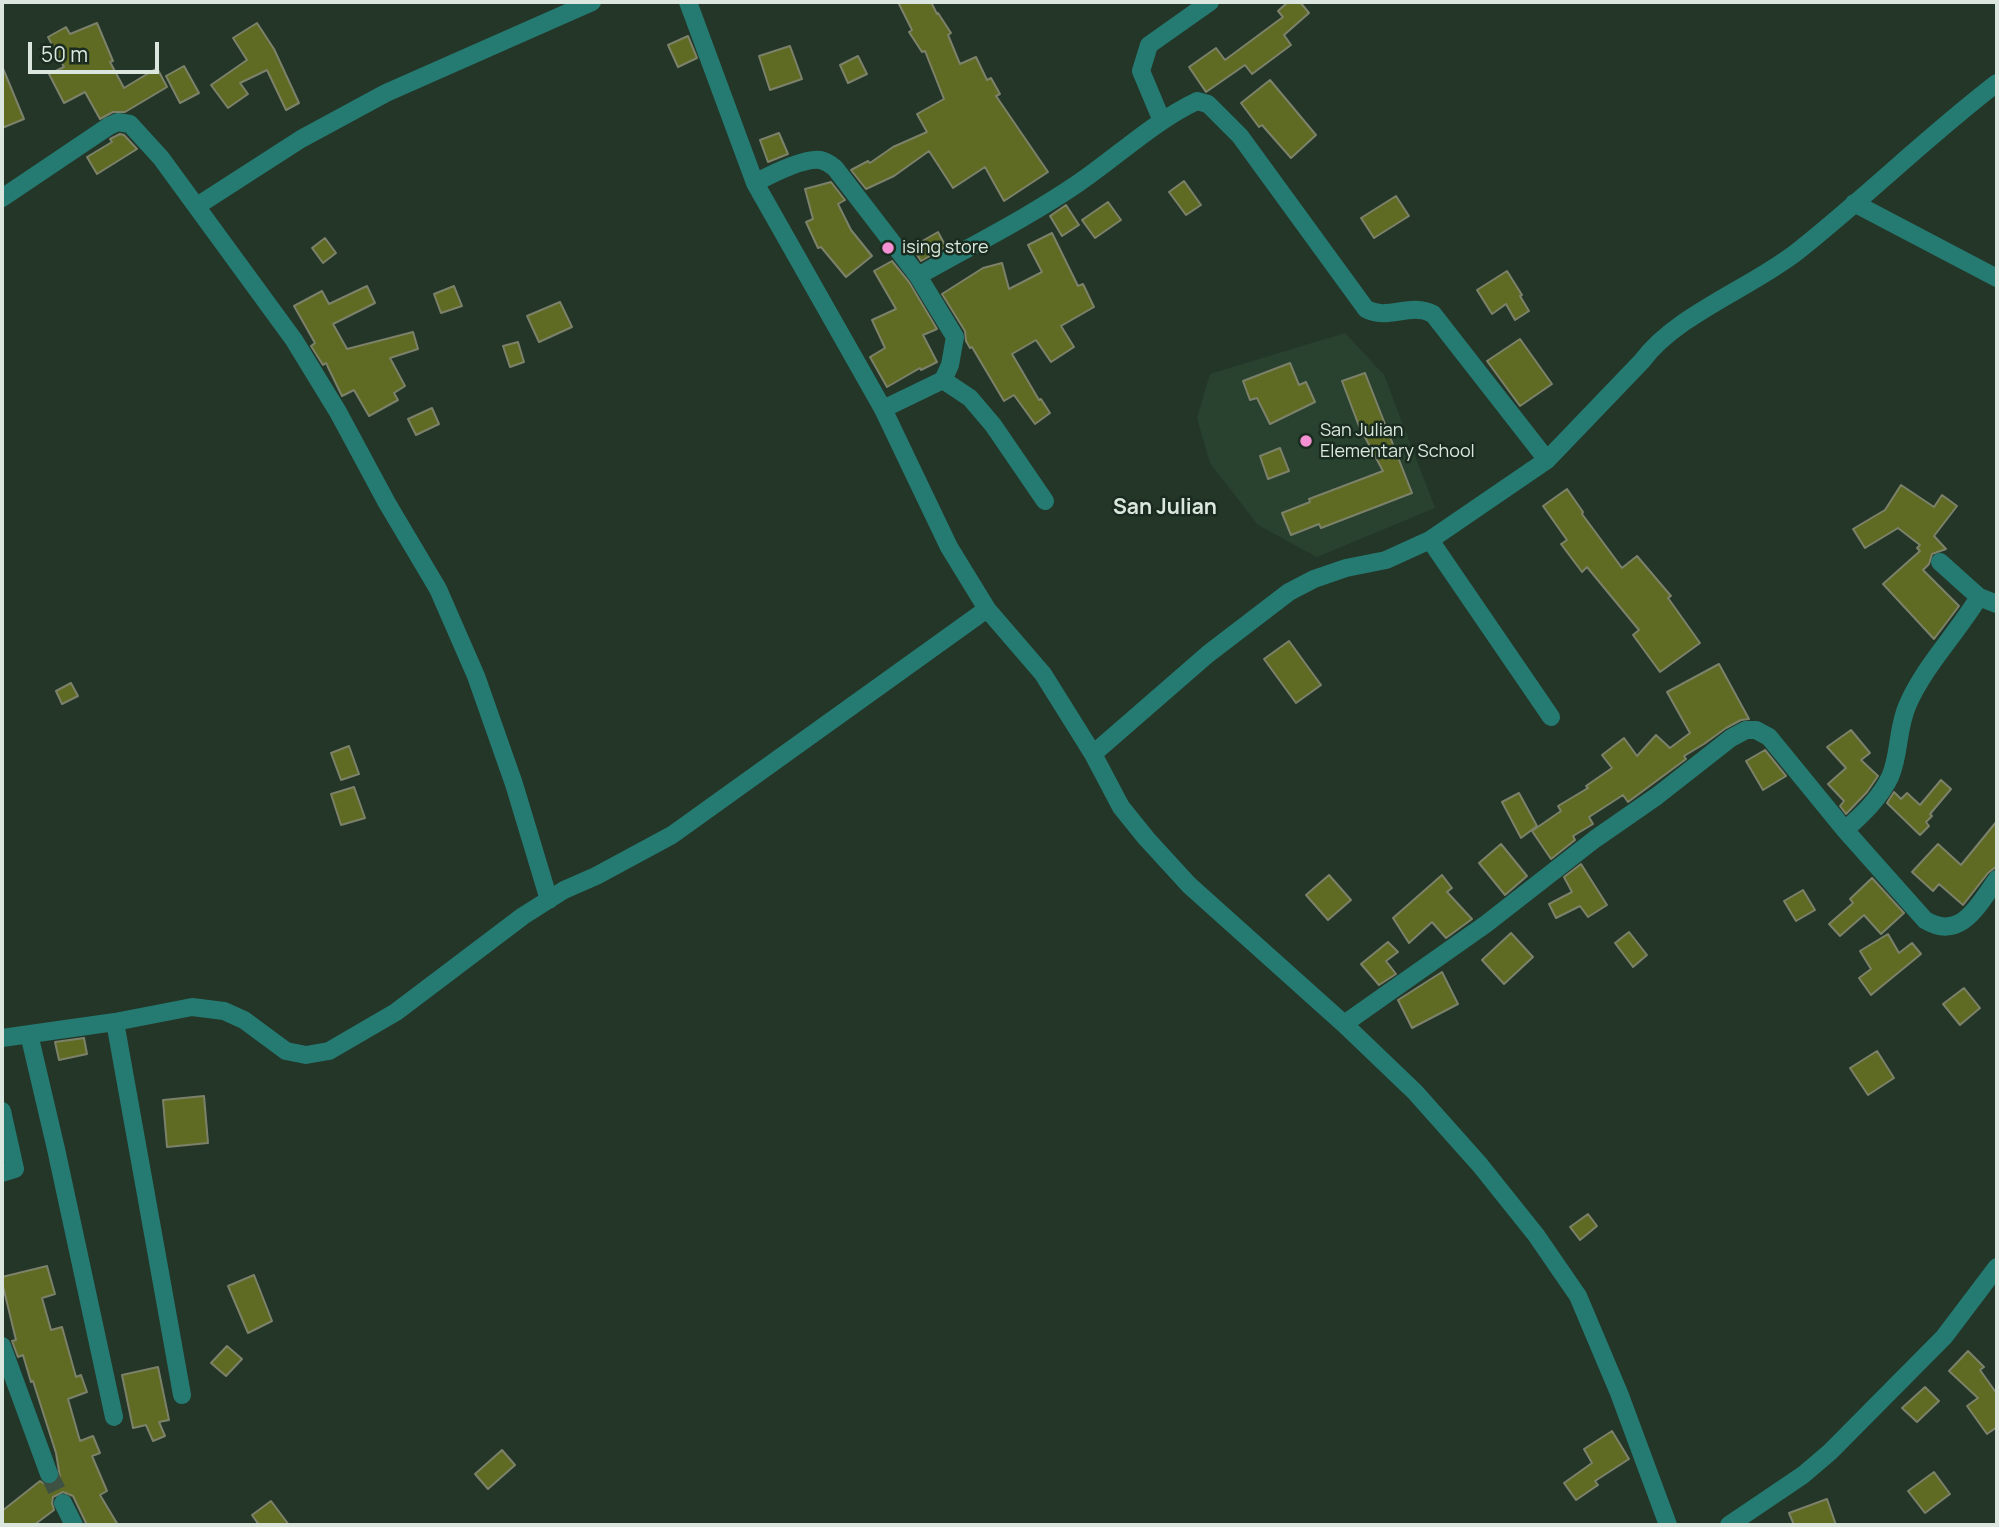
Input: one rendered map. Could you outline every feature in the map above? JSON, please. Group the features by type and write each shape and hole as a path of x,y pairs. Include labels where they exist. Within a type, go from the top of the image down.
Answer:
{"street":[{"path":"197,206 301,139 386,93 592,2"},
{"path":"688,2 755,183 883,409 949,547 987,609 1043,674 1093,754 1121,807 1189,885 1344,1024 1415,1092 1480,1165 1536,1234 1578,1296 1619,1394 1668,1525"},
{"path":"1162,121 1141,71 1149,46 1210,2"},
{"path":"1093,754 1208,654 1289,592 1314,579 1346,568 1386,560 1430,540 1547,460 1651,349 1708,307 1796,253 1997,83"},
{"path":"918,276 1078,184 1162,121 1197,101 1208,104 1240,136 1366,309 1376,314 1416,309 1433,314 1547,460"},
{"path":"2,198 109,126 125,122 130,124 161,158 294,340 438,589 476,676 514,784 548,900"},
{"path":"755,183 776,172 815,160 824,161 835,168 918,276 956,337 950,365 943,380 883,409"},
{"path":"1854,203 1997,278"},
{"path":"943,380 970,398 993,425 1045,500"},
{"path":"1430,540 1551,717"},
{"path":"1940,562 1979,597 1997,604"},
{"path":"1845,830 1877,798 1891,776 1907,706 1923,676 1979,597"},
{"path":"2,1038 115,1022 191,1007 224,1011 244,1020 286,1051 306,1055 329,1051 396,1012 548,900 672,835 987,609"},
{"path":"1344,1024 1486,924 1595,839 1657,796 1731,738 1746,730 1756,730 1769,737 1845,830 1926,920 1937,928 1952,928 1969,917 1997,879"},
{"path":"115,1022 182,1395"},
{"path":"29,1034 114,1417"},
{"path":"2,1111 15,1169 2,1173"},
{"path":"1729,1525 1803,1475 1830,1452 1944,1337 1997,1267"},
{"path":"2,1346 49,1474"},
{"path":"63,1503 74,1525"}],"shaded area":[{"name":"San Julian Elementary School","path":"1345,333 1384,375 1435,508 1317,557 1258,525 1210,463 1197,418 1210,374"}],"building":[{"path":"898,2 931,2 951,33 948,35 960,64 976,57 987,80 991,78 1000,94 996,96 1048,172 1004,201 985,167 953,188 929,151 894,176 866,189 851,170 868,161 870,163 893,147 927,132 917,114 944,99 925,51 922,52 909,32 912,30"},
{"path":"1288,2 1300,2 1309,13 1284,35 1291,45 1252,74 1245,65 1206,92 1189,67 1216,48 1225,60 1283,17 1278,11"},
{"path":"97,23 113,61 110,62 124,88 157,68 167,87 125,112 113,112 100,119 85,92 64,103 49,74 64,67 48,37 66,27 70,34"},
{"path":"257,23 274,49 299,103 286,110 267,70 240,83 248,94 228,108 211,85 247,60 233,38"},
{"path":"688,36 697,58 678,67 668,45"},
{"path":"790,46 802,79 770,90 759,56"},
{"path":"858,56 867,74 848,83 840,65"},
{"path":"2,66 24,119 2,128"},
{"path":"184,66 199,93 180,103 166,76"},
{"path":"1270,80 1316,135 1291,158 1262,125 1259,127 1241,103"},
{"path":"779,133 788,154 768,162 760,140"},
{"path":"120,134 137,149 97,174 87,157"},
{"path":"1184,181 1201,205 1186,215 1169,192"},
{"path":"831,182 845,200 838,204 851,230 872,256 846,277 821,247 818,248 806,222 813,219 805,189"},
{"path":"1396,196 1409,216 1374,238 1361,218"},
{"path":"1108,202 1121,220 1095,238 1082,220"},
{"path":"1066,205 1079,225 1062,236 1050,216"},
{"path":"938,232 946,247 921,261 912,247"},
{"path":"1052,233 1078,286 1083,284 1094,307 1061,326 1074,347 1051,362 1036,340 1012,354 1039,400 1041,399 1050,413 1035,424 1014,395 1004,401 972,347 970,348 965,331 942,294 983,268 1002,263 1009,289 1042,272 1028,245"},
{"path":"325,238 336,253 323,263 312,248"},
{"path":"892,261 909,282 937,329 923,335 937,362 921,370 920,368 887,387 870,357 885,348 872,320 896,309 874,271"},
{"path":"1507,271 1529,311 1515,320 1506,304 1492,314 1477,290"},
{"path":"367,286 375,303 333,324 347,349 413,332 418,349 390,358 405,386 394,393 398,400 369,416 354,390 342,396 326,363 323,365 311,346 315,343 294,306 322,291 329,304"},
{"path":"454,286 462,306 441,313 434,294"},
{"path":"560,302 572,327 539,342 527,316"},
{"path":"1520,339 1552,384 1520,406 1487,361"},
{"path":"518,342 524,362 510,367 503,346"},
{"path":"1290,363 1299,385 1306,382 1315,402 1270,424 1257,398 1250,400 1243,381"},
{"path":"1365,373 1412,493 1321,528 1319,524 1291,535 1282,513 1310,502 1309,499 1383,471 1359,426 1342,381"},
{"path":"432,408 439,424 416,435 408,419"},
{"path":"1280,448 1289,471 1268,479 1260,456"},
{"path":"1901,485 1934,507 1942,495 1957,506 1934,536 1946,549 1932,554 1929,564 1923,570 1959,606 1934,639 1883,584 1920,551 1917,548 1920,545 1898,528 1865,548 1853,529 1885,510"},
{"path":"1567,489 1622,568 1637,556 1671,596 1668,598 1700,643 1660,672 1633,635 1639,630 1587,567 1582,572 1561,544 1567,540 1543,506"},
{"path":"1289,641 1321,685 1296,703 1264,659"},
{"path":"1719,664 1749,719 1726,728 1684,756 1686,759 1628,802 1623,795 1589,817 1593,824 1573,836 1575,840 1551,859 1532,831 1561,811 1558,806 1588,788 1586,786 1612,768 1602,755 1624,738 1637,756 1656,735 1670,748 1690,733 1667,692"},
{"path":"71,683 78,696 62,704 56,691"},
{"path":"1851,730 1870,753 1861,760 1878,776 1846,814 1840,806 1844,801 1828,784 1846,768 1827,747"},
{"path":"349,746 359,774 341,780 331,753"},
{"path":"1765,750 1786,776 1763,790 1746,761"},
{"path":"1941,780 1951,789 1930,814 1932,816 1926,822 1929,826 1920,835 1887,803 1894,792 1901,799 1907,793 1920,805"},
{"path":"354,787 365,818 341,825 331,794"},
{"path":"1519,793 1537,826 1521,838 1502,802"},
{"path":"1997,821 1997,866 1988,873 1963,905 1939,884 1933,891 1912,872 1938,844 1961,865"},
{"path":"1501,844 1527,876 1505,895 1479,863"},
{"path":"1581,864 1607,905 1588,917 1580,906 1556,918 1549,904 1572,892 1564,877"},
{"path":"1329,875 1351,900 1328,920 1306,895"},
{"path":"1442,875 1452,888 1447,892 1472,919 1446,938 1432,922 1409,943 1393,918"},
{"path":"1872,878 1904,913 1881,934 1864,915 1840,936 1829,924 1853,903 1850,899"},
{"path":"1803,890 1815,910 1796,921 1784,901"},
{"path":"1629,932 1647,955 1633,967 1615,943"},
{"path":"1511,933 1533,957 1504,984 1482,960"},
{"path":"1888,934 1899,953 1912,943 1921,954 1871,995 1859,978 1871,969 1860,951"},
{"path":"1388,942 1398,952 1386,961 1396,974 1379,985 1361,964"},
{"path":"1442,972 1458,1004 1412,1028 1398,1000"},
{"path":"1964,988 1980,1008 1960,1025 1943,1004"},
{"path":"84,1038 87,1054 59,1060 55,1042"},
{"path":"1877,1051 1894,1078 1868,1095 1850,1068"},
{"path":"204,1096 208,1143 167,1147 163,1100"},
{"path":"1588,1214 1597,1226 1580,1240 1570,1227"},
{"path":"47,1266 55,1294 42,1298 51,1330 62,1327 76,1377 81,1375 87,1392 68,1399 80,1441 93,1436 100,1453 92,1456 107,1491 100,1495 118,1525 87,1525 73,1496 63,1492 53,1497 54,1510 34,1525 2,1525 2,1511 40,1481 52,1485 60,1477 56,1453 33,1381 31,1382 23,1355 18,1357 12,1341 16,1340 2,1282 2,1277"},
{"path":"254,1275 272,1321 248,1333 228,1286"},
{"path":"227,1346 242,1359 226,1376 211,1363"},
{"path":"1968,1351 1984,1367 1980,1370 1997,1394 1997,1427 1987,1434 1967,1406 1978,1398 1949,1371"},
{"path":"158,1367 169,1420 159,1422 165,1436 153,1441 146,1425 133,1428 122,1375"},
{"path":"1925,1387 1939,1401 1917,1422 1902,1408"},
{"path":"1612,1431 1629,1459 1595,1481 1598,1485 1576,1500 1564,1483 1592,1463 1584,1449"},
{"path":"502,1450 515,1465 488,1489 475,1474"},
{"path":"1934,1472 1950,1494 1925,1513 1908,1491"},
{"path":"1827,1499 1836,1525 1794,1525 1789,1513"},
{"path":"271,1501 289,1525 259,1525 252,1515"}],"tunnel":[{"path":"49,1474 63,1503"}],"place":[{"name":"ising store","path":"888,248"},
{"name":"San Julian Elementary School","path":"1306,441"}],"district":[{"name":"San Julian","path":"1165,508"}]}
